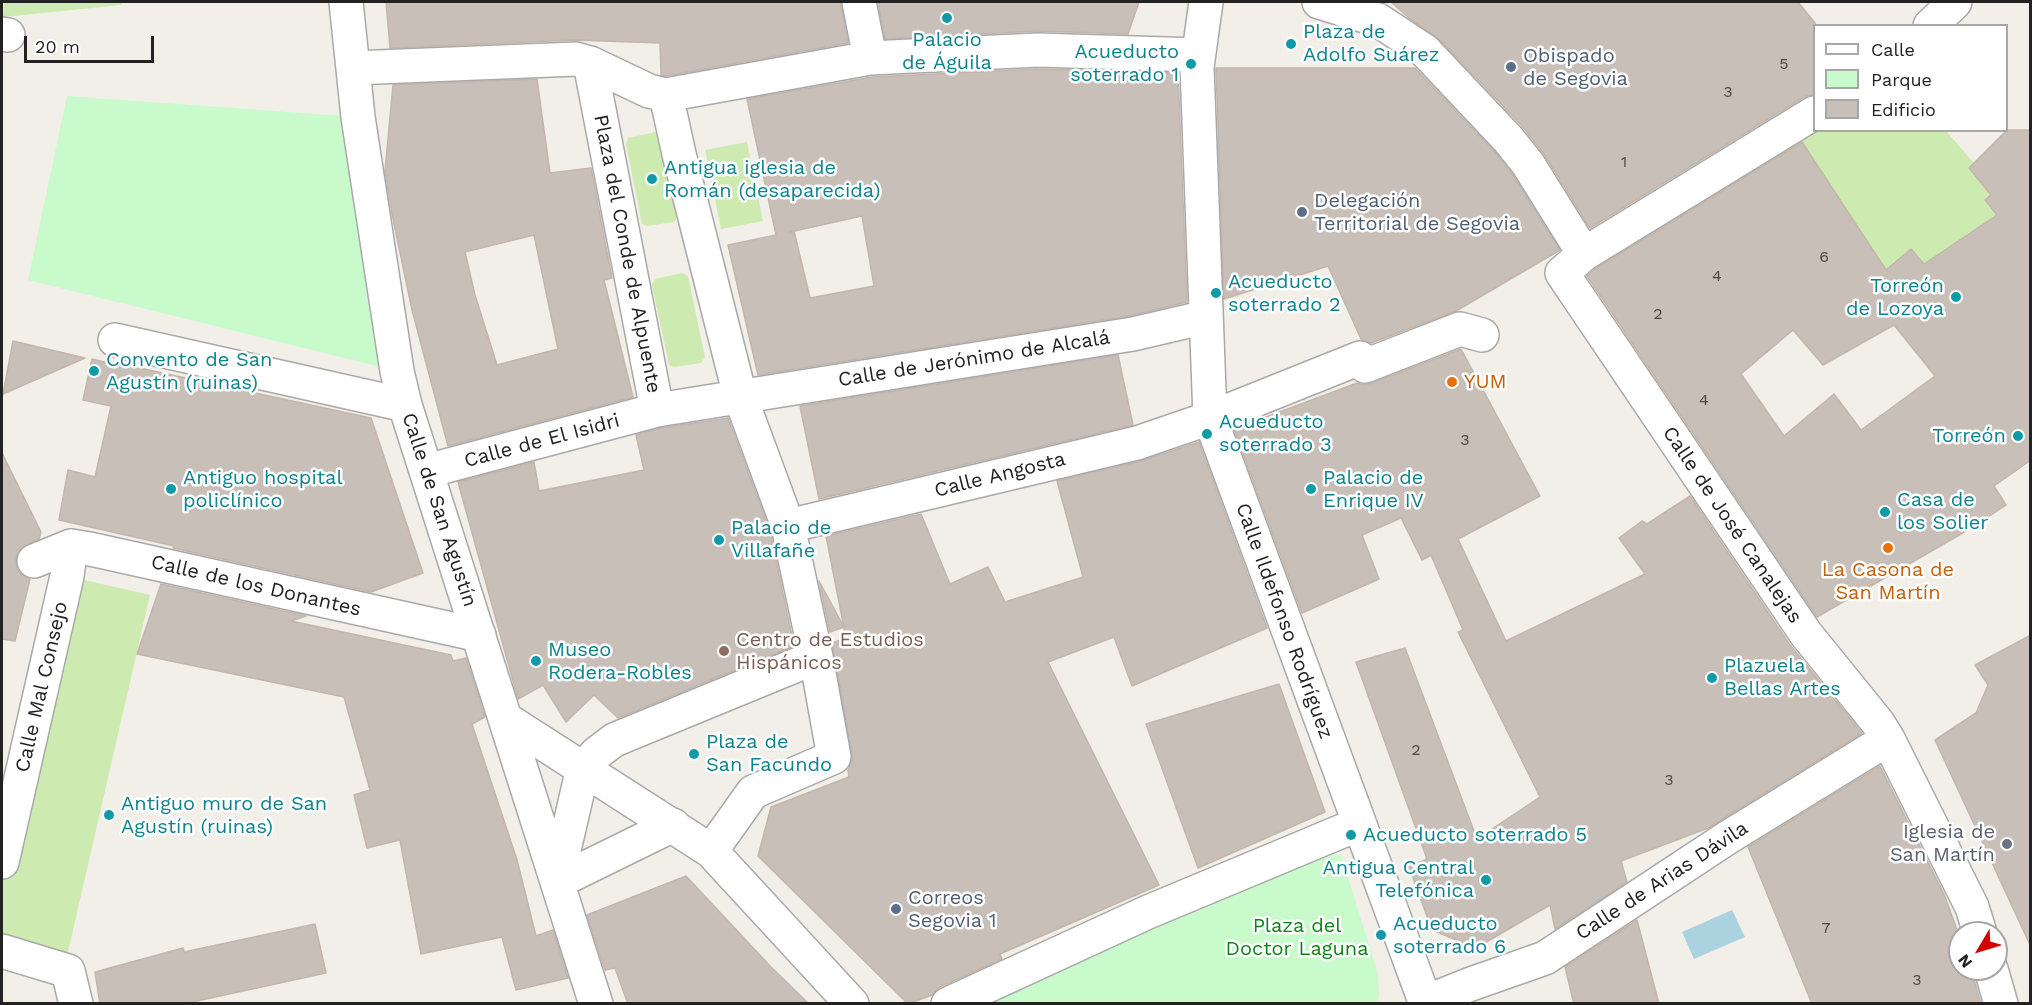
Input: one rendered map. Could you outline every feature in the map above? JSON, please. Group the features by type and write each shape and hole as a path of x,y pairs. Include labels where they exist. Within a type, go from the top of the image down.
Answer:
{"street":[{"name":"Calle de San Agustín","path":"346,2 358,117 397,371 405,405 596,1004"},
{"path":"859,2 870,58"},
{"name":"Calle Ildefonso Rodríguez","path":"1206,2 1198,61 1210,418 1359,824"},
{"path":"1319,2 1378,20 1419,46 1469,96 1528,164 1584,254 1813,114"},
{"path":"1932,24 1955,2"},
{"path":"352,68 568,59 590,63 649,91 666,95 870,58 1038,50 1198,61"},
{"name":"Plaza del Conde de Alpuente","path":"590,63 657,410 740,396"},
{"path":"666,95 740,396 788,526 816,657 834,757 753,792 711,850"},
{"name":"Calle de José Canalejas","path":"1584,254 1562,273 1806,634 1888,738"},
{"name":"Calle de Jerónimo de Alcalá","path":"740,396 1133,334 1206,317"},
{"name":"Calle Angosta","path":"788,526 1137,443 1210,418 1349,363 1365,366 1460,329 1482,335"},
{"path":"115,340 405,405"},
{"name":"Calle de El Isidri","path":"427,471 657,410"},
{"path":"34,561 71,546"},
{"name":"Calle de los Donantes","path":"71,546 479,635"},
{"name":"Calle Mal Consejo","path":"2,862 67,576 71,546"},
{"path":"557,882 582,768 597,753 614,740 816,657"},
{"path":"507,720 711,850 852,1004"},
{"path":"1888,738 1972,907 1976,921"},
{"name":"Calle de Arias Dávila","path":"1426,1003 1471,984 1545,958 1727,838 1888,738"},
{"path":"948,1004 1148,912 1359,824 1426,1003"},
{"path":"557,882 673,825"},
{"path":"2,951 68,971 76,1004"},
{"path":"1994,981 2001,1004"}],"green space":[{"path":"4,2 122,2 122,5 3,17"},
{"path":"67,96 358,117 397,371 28,280"},
{"path":"1813,130 1947,132 1974,163 1969,168 1991,195 1985,201 1997,215 1924,264 1910,250 1886,270 1799,137"},
{"path":"656,132 662,135 678,216 674,222 647,226 642,224 626,144 628,138"},
{"path":"747,142 763,221 721,229 705,150"},
{"path":"682,273 688,276 705,357 701,363 674,367 669,365 652,285 655,279"},
{"path":"67,576 150,595 65,965 2,950 2,862"},
{"name":"Plaza del Doctor Laguna","path":"1341,855 1378,974 1377,1004 982,1004 1314,858"}],"water":[{"path":"1732,910 1745,937 1694,959 1682,932"}],"building":[{"path":"386,2 841,2 848,43 666,76 661,75 660,43 575,40 390,48"},
{"path":"878,2 1139,2 1128,34 1037,31 885,39"},
{"path":"1391,2 1798,2 1815,23 1813,24 1813,95 1804,97 1590,228 1544,154 1522,126 1438,38 1410,19"},
{"name":"Delegación Territorial de Segovia","path":"1216,68 1415,68 1494,151 1513,175 1560,250 1456,311 1371,343 1361,339 1328,266 1224,299"},
{"path":"1038,69 1178,73 1187,302 1129,316 758,375 728,245 776,235 747,99 872,77","holes":["862,216 874,286 810,298 794,231"]},
{"path":"537,79 550,173 591,168 612,278 604,280 633,397 448,446 412,310 385,171 393,85","holes":["534,235 558,349 497,365 475,295 465,252"]},
{"path":"2008,130 2031,130 2031,460 1994,486 2006,505 1961,534 1817,617 1587,276 1802,142 1886,270 1911,249 1924,264 1997,215 1985,200 1991,195 1969,168","holes":["1894,325 1935,376 1861,430 1834,394 1784,436 1741,374 1793,330 1823,365"]},
{"path":"13,341 85,358 3,394"},
{"path":"1461,349 1540,496 1458,539 1506,641 1645,574 1619,538 1642,521 1647,524 1690,496 1790,645 1862,733 1708,828 1621,861 1627,882 1555,929 1550,905 1476,948 1432,930 1409,867 1427,859 1356,662 1405,648 1477,839 1540,797 1458,632 1463,630 1431,555 1422,560 1401,518 1362,535 1379,579 1302,613 1234,429 1357,383 1364,385 1372,383"},
{"path":"1118,355 1133,425 819,499 800,406"},
{"name":"Antiguo hospital policlínico","path":"92,359 371,418 423,573 371,592 59,520 68,470 95,477 111,406 83,400"},
{"path":"728,418 770,531 794,646 618,718 594,695 566,722 543,685 518,699 458,482 534,462 539,491 644,470 636,435 661,428"},
{"path":"1199,442 1267,628 1132,686 1114,637 1048,662 1159,885 1000,954 1002,959 940,987 932,995 908,1004 758,856 771,807 849,777 848,770 852,762 852,754 832,643 846,638 826,536 921,514 950,584 988,567 1005,602 1083,577 1057,481 1141,461"},
{"path":"2,453 41,532 39,539 20,549 16,558 17,569 30,579 15,641 2,639"},
{"path":"819,581 844,627 830,632"},
{"path":"161,584 306,616 291,621 451,655 453,661 466,658 485,717 472,724 517,860 536,936 553,930 568,978 516,990 502,937 421,954 400,840 367,848 354,795 370,790 344,697 137,654"},
{"name":"Iglesia de San Martín","path":"2031,635 2031,947 1935,740 1976,713 1988,685 1975,665"},
{"path":"1279,684 1325,812 1198,868 1146,724"},
{"path":"1880,766 1944,894 1954,921 1948,921 1948,981 1974,981 1981,1004 1812,1004 1748,847"},
{"path":"686,876 809,1004 628,1004 615,968 605,970 587,915"},
{"path":"1637,920 1659,1004 1574,1004 1565,967"},
{"path":"315,924 326,973 183,1004 100,1004 95,972 183,948 184,952"}],"place":[{"name":"Palacio de Águila","path":"947,18"},
{"name":"Plaza de Adolfo Suárez","path":"1291,44"},
{"name":"Acueducto soterrado 1","path":"1191,64"},
{"name":"Obispado de Segovia","path":"1511,67"},
{"name":"Antigua iglesia de Román (desaparecida)","path":"652,179"},
{"name":"Delegación Territorial de Segovia","path":"1302,212"},
{"name":"Acueducto soterrado 2","path":"1216,293"},
{"name":"Torreón de Lozoya","path":"1956,297"},
{"name":"Convento de San Agustín (ruinas)","path":"94,371"},
{"name":"YUM","path":"1452,382"},
{"name":"Acueducto soterrado 3","path":"1207,434"},
{"name":"Torreón","path":"2018,436"},
{"name":"Antiguo hospital policlínico","path":"171,489"},
{"name":"Palacio de Enrique IV","path":"1311,489"},
{"name":"Casa de los Solier","path":"1885,512"},
{"name":"Palacio de Villafañe","path":"719,540"},
{"name":"La Casona de San Martín","path":"1888,548"},
{"name":"Centro de Estudios Hispánicos","path":"724,651"},
{"name":"Museo Rodera-Robles","path":"536,661"},
{"name":"Plazuela Bellas Artes","path":"1712,678"},
{"name":"Plaza de San Facundo","path":"694,754"},
{"name":"Antiguo muro de San Agustín (ruinas)","path":"109,815"},
{"name":"Acueducto soterrado 5","path":"1351,835"},
{"name":"Iglesia de San Martín","path":"2007,844"},
{"name":"Antigua Central Telefónica","path":"1486,880"},
{"name":"Correos Segovia 1","path":"896,909"},
{"name":"Acueducto soterrado 6","path":"1381,935"}]}
